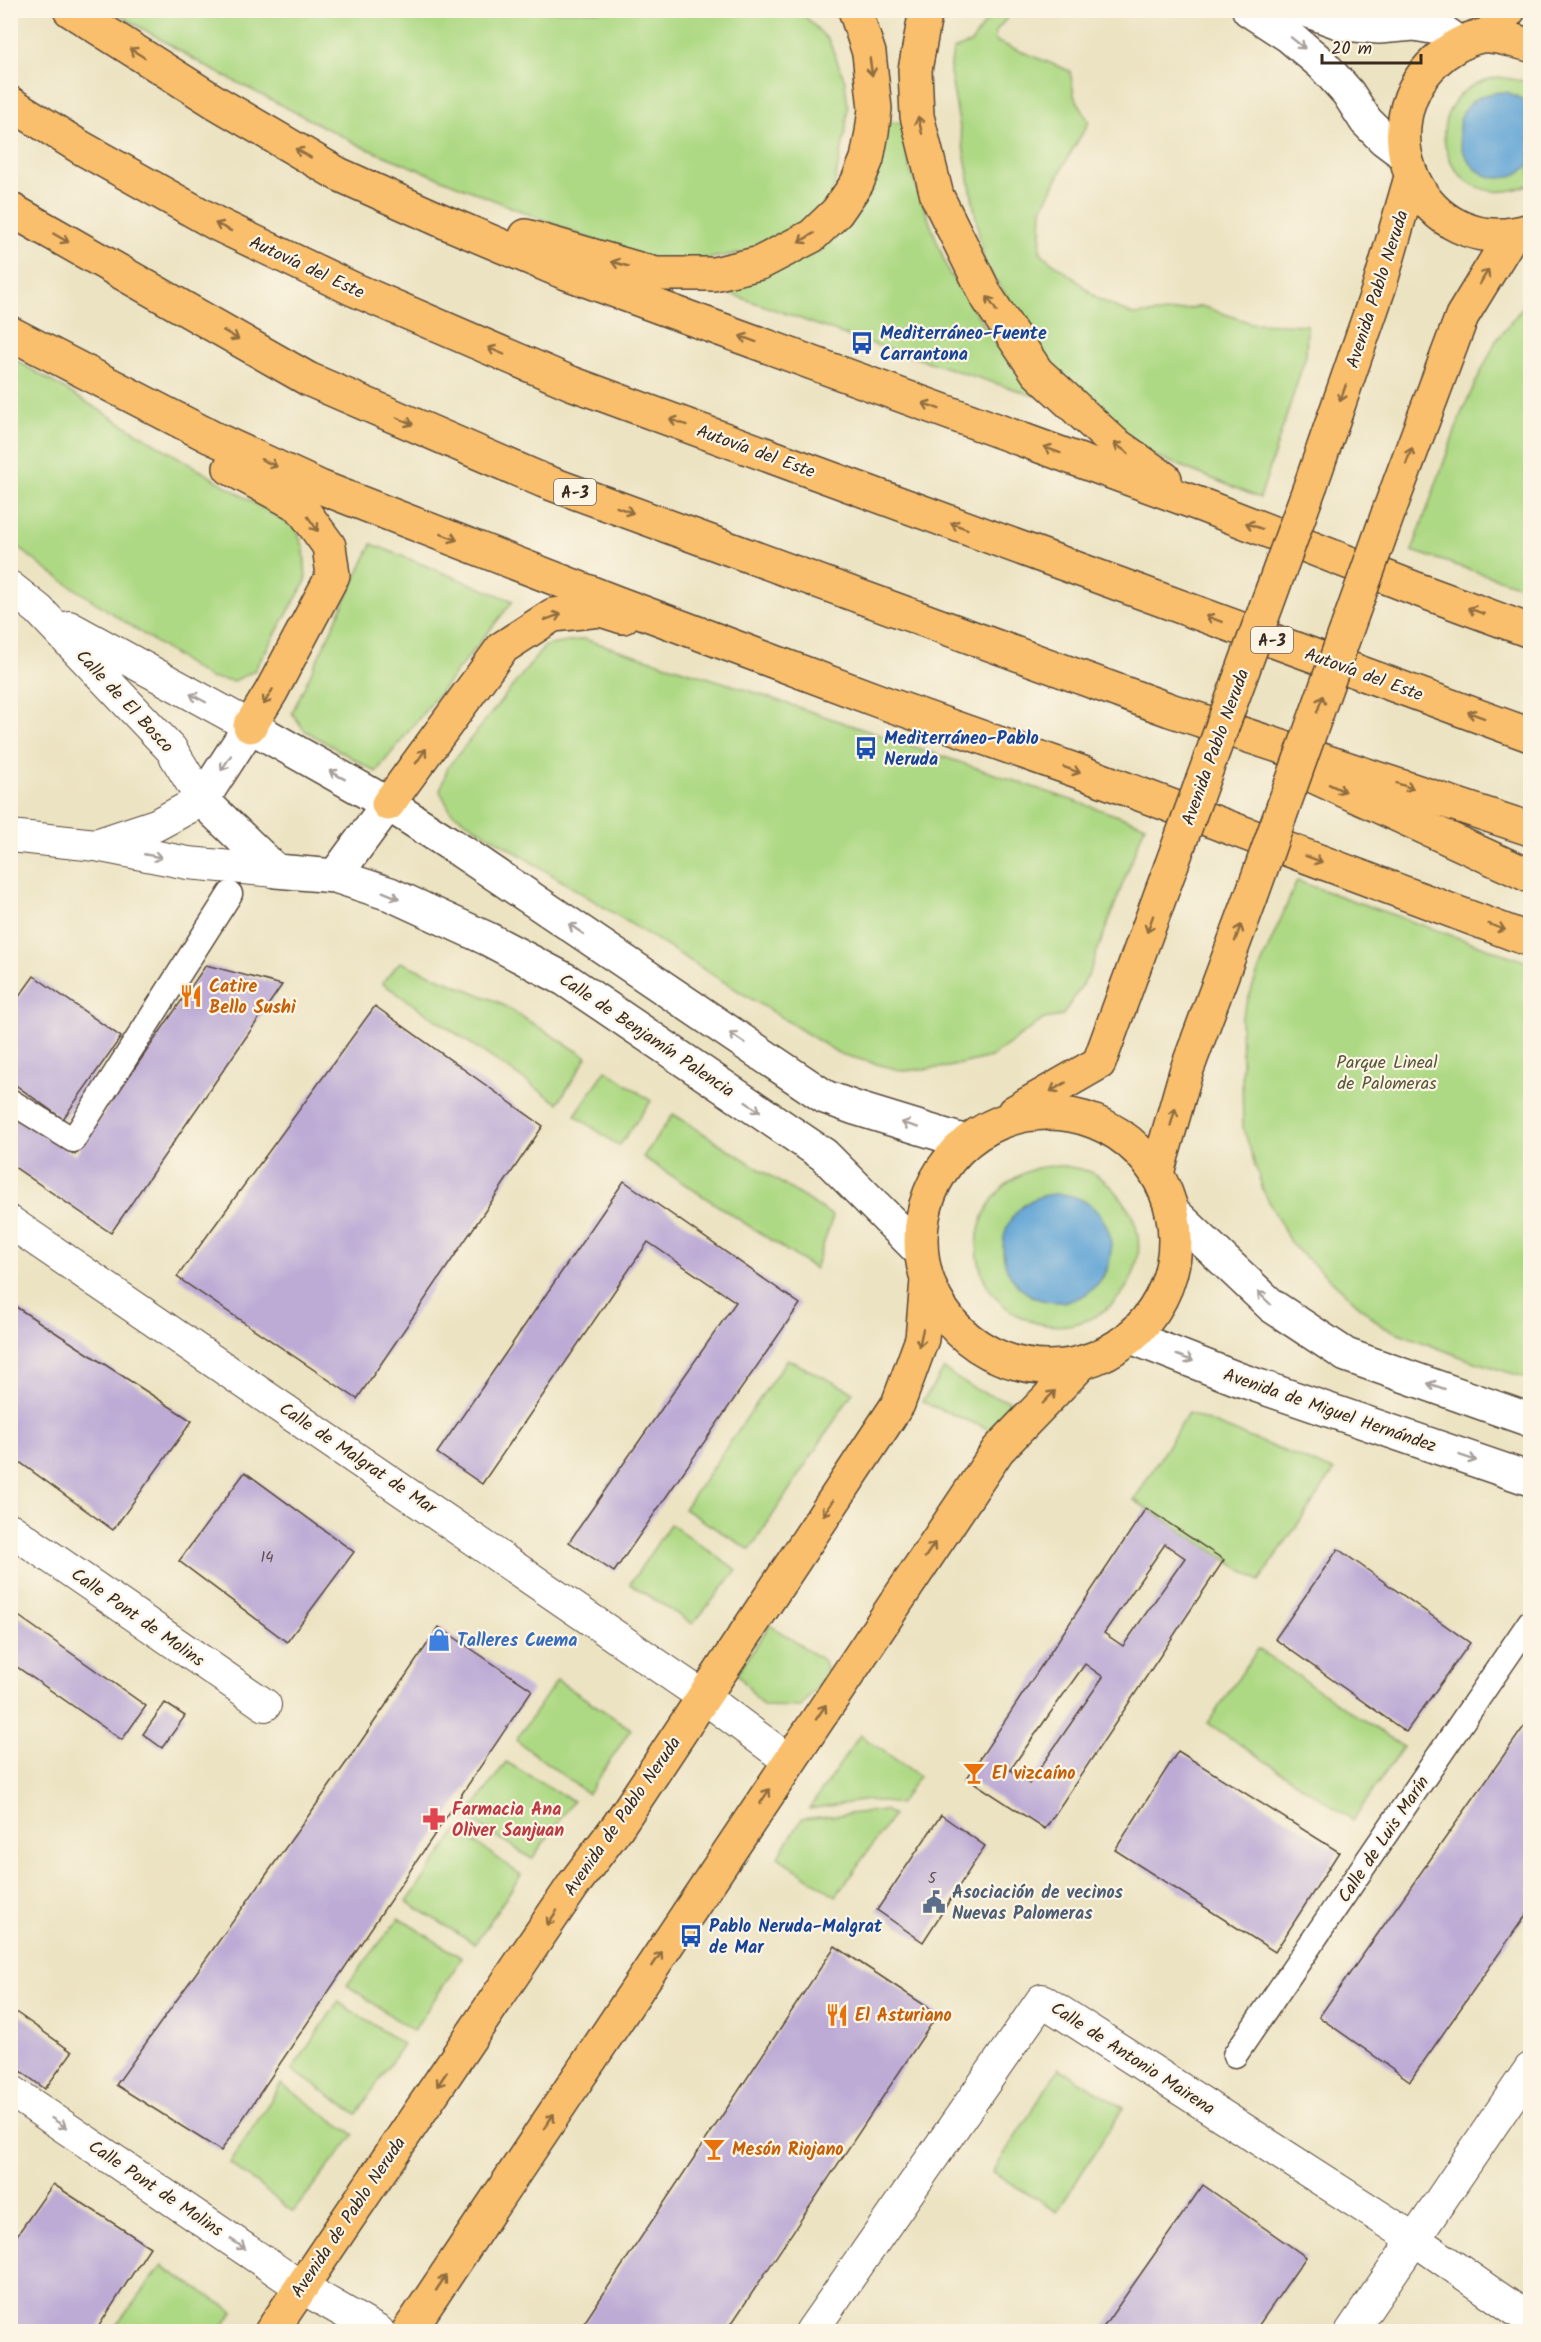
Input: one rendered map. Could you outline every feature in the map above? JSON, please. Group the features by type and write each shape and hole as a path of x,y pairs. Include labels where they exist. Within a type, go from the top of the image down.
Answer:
{"main road":[{"path":"70,10 217,103 338,174 561,271 1204,506 1530,631"},
{"path":"338,174 547,243 656,274 714,274 760,263 812,236 837,212 857,183 867,159 875,109 873,82 869,53 855,10"},
{"path":"926,10 915,70 917,116 937,196 987,297 1037,372 1114,443 1204,506"},
{"name":"Avenida Pablo Neruda","path":"979,1133 1099,1063 1311,484 1379,288 1408,165 1406,106 1417,84 1436,61 1474,39 1509,10"},
{"path":"1474,39 1530,45"},
{"name":"Autovía del Este","path":"10,103 80,147 217,224 353,290 571,383 1530,735"},
{"path":"1408,165 1422,196 1444,218 1470,231 1521,233"},
{"name":"A-3","path":"10,209 308,379 533,476 1170,710 1530,829"},
{"path":"1157,1173 1186,1072 1462,316 1521,233"},
{"path":"14,334 211,437 320,487 615,602 879,701 1097,778 1530,940"},
{"path":"14,334 198,452 300,506 329,546 333,575 271,692 250,726"},
{"path":"388,804 502,648 553,615 601,610 879,701"},
{"path":"1170,710 1530,876"},
{"path":"924,1266 945,1314 972,1342 1006,1360 1044,1367 1082,1363 1108,1353 1131,1337 1154,1311 1170,1281 1176,1246 1173,1212 1157,1173 1134,1145 1102,1124 1066,1113 1028,1114 979,1133"},
{"name":"Avenida de Pablo Neruda","path":"271,2331 704,1696 897,1404 922,1339 924,1266 922,1221 930,1192 945,1164 979,1133"},
{"path":"408,2331 788,1760 998,1450 1082,1363"}],"street":[{"path":"1249,10 1289,36 1322,64 1347,93 1366,121 1408,165"},
{"path":"1306,10 1344,24 1379,27 1414,24 1438,28 1474,39"},
{"name":"Calle de El Bosco","path":"10,587 39,610 171,749 202,800"},
{"name":"Calle de El Bosco","path":"39,610 250,726"},
{"path":"250,726 388,804 461,851 825,1097 855,1108 979,1133"},
{"name":"Calle de Benjamín Palencia","path":"96,845 156,825 202,800 250,726"},
{"path":"202,800 276,871"},
{"path":"335,876 388,804"},
{"name":"Calle de Benjamín Palencia","path":"10,836 96,845 188,862 335,876 390,894 488,939 566,980 824,1155 924,1266"},
{"path":"10,1101 73,1140 230,894"},
{"path":"1173,1212 1272,1306 1346,1355 1530,1419"},
{"name":"Calle de Malgrat de Mar","path":"10,1222 704,1696 788,1760"},
{"name":"Avenida de Miguel Hernández","path":"1131,1337 1238,1379 1530,1479"},
{"name":"Calle Pont de Molins","path":"10,1529 265,1705"},
{"name":"Calle de Luis Marín","path":"1234,2055 1530,1622"},
{"name":"Calle de Antonio Mairena","path":"811,2331 1042,2000 1414,2239 1530,2320"},
{"path":"1351,2331 1530,2069"},
{"name":"Calle Pont de Molins","path":"10,2090 301,2287 379,2331"}],"green space":[{"path":"999,10 1013,11 996,31 995,41 1070,71 1074,95 1089,122 1042,209 1040,251 1045,257 1098,299 1133,315 1172,312 1201,306 1251,323 1307,325 1306,355 1260,498 1146,452 1092,405 1050,361 984,263 950,72 953,50 971,43 987,20"},
{"path":"113,11 800,11 829,41 845,81 848,108 845,134 831,200 809,223 764,249 659,267 363,147 207,67"},
{"path":"1498,77 1523,81 1530,85 1530,184 1500,191 1476,186 1458,172 1447,152 1444,129 1451,106 1469,88"},
{"path":"902,122 910,170 949,273 1002,352 1038,397 848,336 731,294 718,284 785,266 887,123"},
{"path":"1530,298 1530,589 1412,551 1463,409 1496,341"},
{"path":"11,357 296,528 304,549 306,581 254,671 234,681 209,678 44,568 11,541"},
{"path":"372,544 513,601 376,772 304,730 292,713"},
{"path":"584,639 735,686 1145,825 1088,976 1062,1016 1044,1019 991,1057 948,1067 903,1071 840,1054 451,812 440,791 448,767 545,646"},
{"name":"Parque Lineal de Palomeras","path":"1297,881 1530,963 1530,1379 1469,1360 1383,1327 1291,1244 1263,1190 1243,1127 1241,1019 1258,972"},
{"path":"400,962 498,1002 587,1057 558,1103 382,983"},
{"path":"606,1070 651,1101 619,1146 575,1115"},
{"path":"673,1114 833,1216 815,1269 643,1157"},
{"path":"1064,1166 1091,1172 1104,1180 1122,1199 1136,1225 1138,1252 1132,1277 1118,1298 1098,1314 1074,1324 1047,1325 1019,1316 995,1296 982,1275 978,1235 988,1206 1008,1183 1037,1168","holes":["1007,1269 1107,1271 1097,1286 1083,1296 1031,1296 1017,1285"]},
{"path":"787,1359 853,1392 750,1550 684,1509"},
{"path":"944,1369 976,1389 1011,1401 991,1430 922,1402"},
{"path":"1188,1413 1334,1471 1259,1581 1134,1500"},
{"path":"670,1524 737,1570 693,1624 630,1584"},
{"path":"770,1625 824,1661 827,1673 801,1707 763,1706 737,1673"},
{"path":"1258,1649 1403,1747 1353,1820 1208,1723"},
{"path":"557,1680 631,1729 588,1794 516,1740"},
{"path":"860,1735 919,1776 899,1804 868,1800 809,1809"},
{"path":"506,1762 573,1801 532,1859 467,1817"},
{"path":"885,1810 893,1816 836,1896 778,1857 802,1819"},
{"path":"458,1830 521,1875 475,1944 407,1902"},
{"path":"399,1918 462,1958 413,2031 347,1985"},
{"path":"338,2002 403,2044 357,2114 292,2070"},
{"path":"1059,2068 1123,2108 1057,2212 993,2172"},
{"path":"281,2084 354,2135 293,2212 230,2163"},
{"path":"162,2266 234,2312 219,2331 112,2331"}],"water":[{"path":"1507,92 1530,103 1530,165 1508,177 1488,176 1472,165 1462,148 1459,129 1464,110 1480,97"},
{"path":"1057,1194 1078,1198 1095,1210 1107,1227 1111,1248 1107,1269 1095,1286 1078,1298 1057,1302 1036,1298 1019,1286 1007,1269 1003,1248 1007,1227 1019,1210 1036,1198"}],"building":[{"path":"206,965 282,985 111,1233 10,1164 10,1111 75,1155"},
{"path":"34,976 121,1037 63,1119 10,1081 10,1009"},
{"path":"375,1006 543,1126 357,1399 177,1277"},
{"path":"624,1181 800,1304 614,1572 569,1542 736,1302 648,1242 482,1484 437,1453"},
{"path":"10,1303 192,1421 113,1530 10,1455"},
{"path":"245,1472 354,1552 287,1642 179,1561"},
{"path":"1146,1508 1224,1560 1045,1829 967,1778","holes":["1165,1544 1185,1558 1123,1646 1104,1633","1085,1664 1103,1677 1029,1784 1010,1770"]},
{"path":"1338,1549 1470,1643 1406,1732 1275,1639"},
{"path":"10,1610 146,1706 122,1740 10,1662"},
{"path":"439,1627 532,1690 221,2151 116,2085 351,1756"},
{"path":"165,1703 185,1716 162,1748 143,1734"},
{"path":"1530,1718 1530,1909 1410,2081 1319,2017"},
{"path":"1178,1751 1339,1852 1275,1952 1115,1850"},
{"path":"941,1815 985,1846 923,1942 877,1910"},
{"path":"835,1946 938,2014 726,2332 578,2332"},
{"path":"10,2008 72,2052 45,2089 10,2063"},
{"path":"53,2184 150,2247 95,2332 10,2332 10,2245"},
{"path":"1203,2185 1306,2257 1254,2332 1100,2332"}],"place":[{"name":"Mediterráneo-Fuente Carrantona","path":"862,343"},
{"name":"Mediterráneo-Pablo Neruda","path":"866,748"},
{"name":"Catire Bello Sushi","path":"191,996"},
{"name":"Talleres Cuema","path":"439,1640"},
{"name":"El vizcaíno","path":"974,1773"},
{"name":"Farmacia Ana Oliver Sanjuan","path":"434,1819"},
{"name":"Asociación de vecinos Nuevas Palomeras","path":"934,1902"},
{"name":"Pablo Neruda-Malgrat de Mar","path":"691,1936"},
{"name":"El Asturiano","path":"837,2015"},
{"name":"Mesón Riojano","path":"714,2149"}]}
